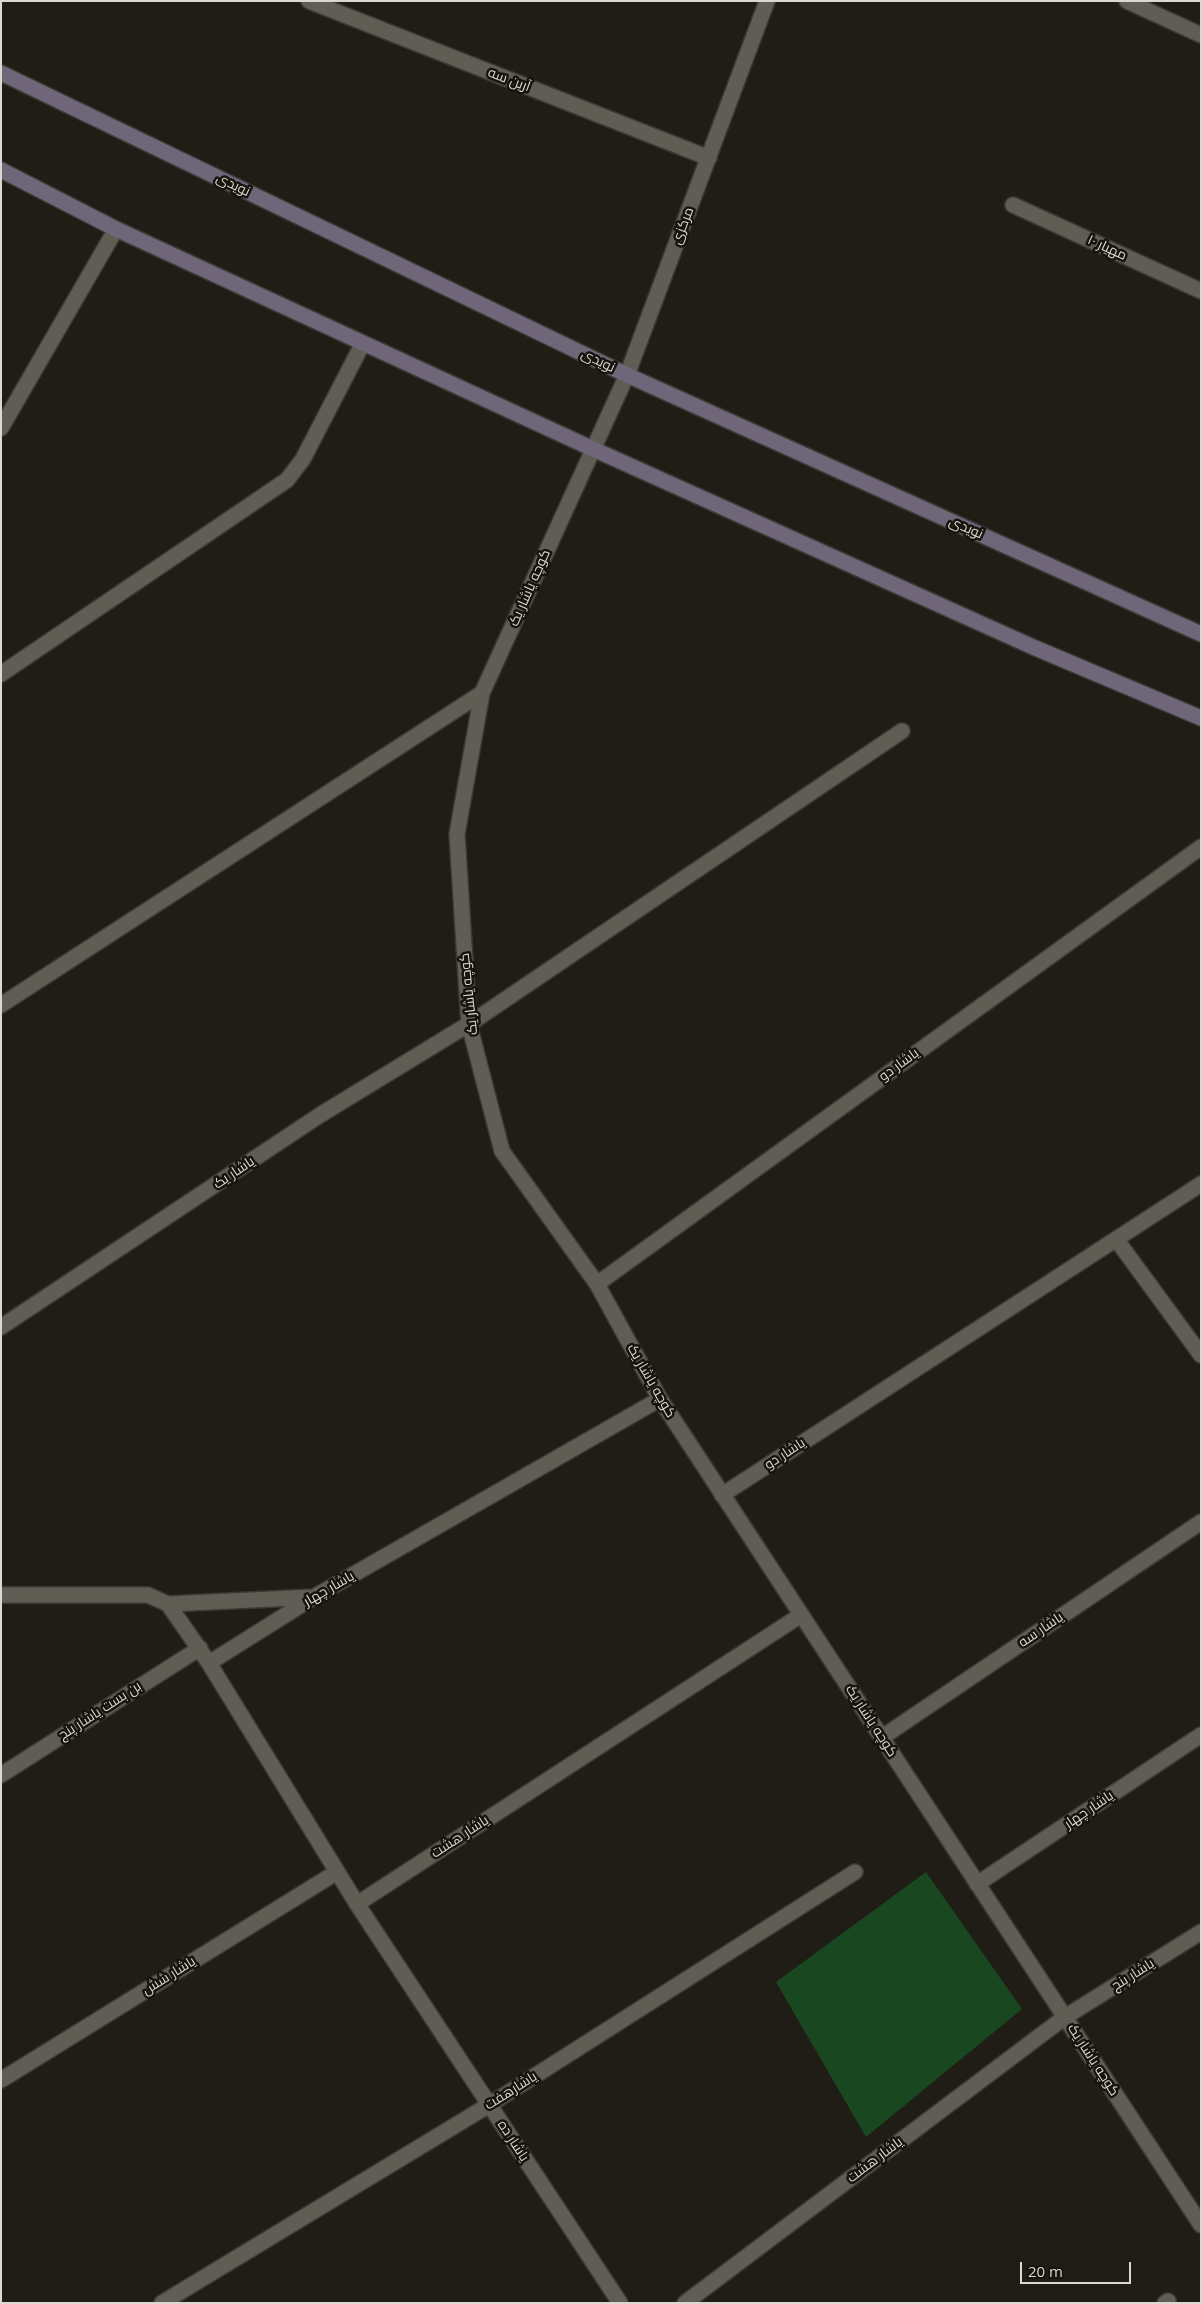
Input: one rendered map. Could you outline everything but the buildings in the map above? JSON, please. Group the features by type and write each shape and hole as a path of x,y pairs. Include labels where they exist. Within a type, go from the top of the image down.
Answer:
{"street":[{"name":"آرین سه","path":"309,1 709,158"},
{"name":"مرکزی","path":"594,449 627,375 767,1"},
{"path":"1127,1 1201,35"},
{"name":"نویدی","path":"1,73 627,375 1201,634"},
{"path":"1,170 116,229 594,449 1033,647 1201,718"},
{"name":"مهیار ۱۰","path":"1013,205 1201,291"},
{"path":"1,428 116,229"},
{"path":"1,674 287,480 303,459 363,343"},
{"name":"کوچه یاشار یک","path":"594,449 482,694 457,834 469,1024 502,1151 596,1284 660,1398 722,1495 1201,2225"},
{"path":"1,1005 482,694"},
{"name":"یاشار یک","path":"1,1327 320,1115 469,1024 902,731"},
{"name":"یاشار دو","path":"596,1284 1201,847"},
{"name":"یاشار دو","path":"722,1495 1201,1184"},
{"path":"1116,1239 1201,1355"},
{"name":"یاشار چهار","path":"210,1662 314,1597 660,1398"},
{"name":"یاشار سه","path":"882,1738 1201,1522"},
{"path":"1,1595 148,1595 168,1604 314,1597"},
{"path":"168,1604 210,1662 357,1904"},
{"name":"یاشار هشت","path":"357,1904 801,1615"},
{"name":"بن بست یاشار پنج","path":"1,1775 200,1648"},
{"name":"یاشار چهار","path":"977,1884 1201,1735"},
{"name":"یاشار شش","path":"1,2080 337,1872"},
{"name":"یاشارهفت","path":"162,2303 489,2105 855,1872"},
{"name":"یاشار ده","path":"357,1904 620,2303"},
{"name":"یاشار پنج","path":"1065,2017 1201,1932"},
{"name":"یاشار هشت","path":"685,2303 1065,2017"}],"green space":[{"path":"926,1872 1022,2009 866,2137 776,1982"}]}
